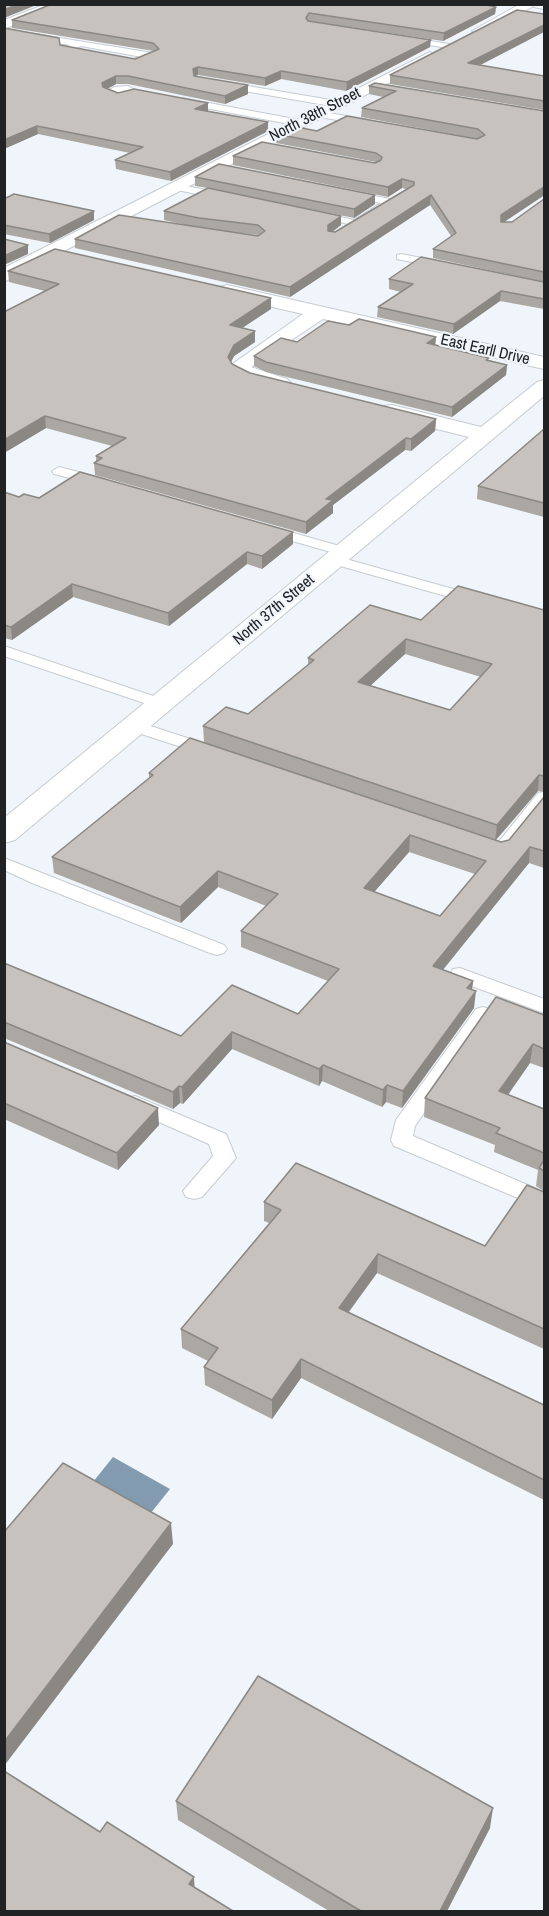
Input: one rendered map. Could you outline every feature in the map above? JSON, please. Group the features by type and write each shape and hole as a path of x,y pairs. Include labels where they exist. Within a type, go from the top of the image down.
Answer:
{"street":[{"name":"North 38th Street","path":"4,276 176,187 223,169 258,145 531,4"},
{"path":"539,4 544,5"},
{"path":"4,25 54,5"},
{"path":"27,245 81,258"},
{"name":"East Earll Drive","path":"206,286 544,363"},
{"path":"303,389 258,378 240,369 243,361 320,312"},
{"name":"North 37th Street","path":"9,825 162,704 544,386"},
{"path":"369,405 486,435"}],"lane":[{"path":"4,31 153,56 136,62 64,49 80,44"},
{"path":"392,37 449,46"},
{"path":"210,82 337,104"},
{"path":"372,86 393,89"},
{"path":"134,93 145,94"},
{"path":"167,99 300,123"},
{"path":"318,114 375,124"},
{"path":"258,145 278,149"},
{"path":"176,187 239,200"},
{"path":"342,232 394,200 344,193"},
{"path":"309,214 356,223"},
{"path":"121,216 143,220"},
{"path":"401,257 456,268"},
{"path":"59,471 116,487"},
{"path":"253,526 489,603"},
{"path":"4,651 162,704"},
{"path":"135,726 224,756"},
{"path":"478,843 500,851 544,797"},
{"path":"4,863 217,950"},
{"path":"460,974 544,1006"},
{"path":"483,1014 404,1125 402,1140 544,1201"},
{"path":"111,1093 218,1139 225,1158 194,1191"}],"water":[{"path":"113,1457 170,1489 150,1514 93,1482"}],"building":[{"path":"4,4 19,4 4,10"},
{"path":"52,4 482,4 496,7 444,33 309,13 306,18 308,21 431,40 347,82 281,71 265,78 198,67 193,69 194,76 248,85 225,96 128,76 116,76 102,83 103,87 118,93 134,89 208,103 195,109 268,122 170,172 115,160 143,147 37,126 4,140 4,28 59,38 60,45 135,59 159,49 153,43 12,20"},
{"path":"517,10 544,14 544,25 468,63 544,76 544,101 390,75"},
{"path":"375,83 544,111 544,187 501,215 501,222 512,222 544,199 544,272 433,249 456,233 431,195 290,287 75,239 119,215 258,236 265,231 258,225 164,211 208,188 341,216 328,225 328,231 335,232 414,185 414,182 402,179 388,187 233,156 262,142 375,163 381,160 382,157 376,153 276,134 292,126 317,131 347,116 477,139 485,135 478,129 362,108 396,91 369,86"},
{"path":"219,164 375,195 354,209 195,177"},
{"path":"14,194 94,211 49,234 4,225 4,199"},
{"path":"4,239 28,245 4,256"},
{"path":"55,249 271,298 230,325 255,331 234,345 228,357 232,364 250,373 436,419 411,439 406,438 326,499 333,500 306,522 94,463 102,458 96,456 126,438 45,416 4,440 4,312 59,284 8,271"},
{"path":"421,257 544,282 544,299 501,291 454,324 378,307 413,284 389,279"},
{"path":"359,319 436,337 427,343 489,358 486,360 507,365 452,407 266,362 254,356 281,338 297,342 328,321 349,325"},
{"path":"544,429 544,503 478,486"},
{"path":"80,472 293,532 262,556 247,552 168,613 72,584 11,627 4,625 4,492 19,497 24,494 39,498"},
{"path":"458,586 544,610 544,776 539,775 497,825 203,726 226,707 248,714 314,660 308,658 370,605 421,620","holes":["406,639 492,664 450,710 358,682"]},
{"path":"190,738 501,842 509,840 544,797 544,851 530,847 433,966 473,981 467,988 476,991 403,1091 387,1085 383,1090 323,1065 319,1069 232,1032 182,1087 179,1086 173,1092 4,1022 4,963 181,1036 232,985 298,1014 339,969 241,931 278,894 218,871 180,907 52,857 153,775 149,773","holes":["410,835 486,861 440,916 364,888"]},
{"path":"496,997 544,1015 544,1049 533,1044 499,1091 544,1109 544,1153 496,1133 500,1128 425,1098"},
{"path":"4,1042 158,1108 117,1153 4,1103"},
{"path":"544,1160 544,1171 539,1168"},
{"path":"296,1163 485,1246 527,1185 544,1192 544,1329 378,1254 339,1308 544,1405 544,1480 301,1359 272,1400 204,1367 218,1348 181,1329 281,1210 264,1202"},
{"path":"63,1463 171,1523 4,1742 4,1532"},
{"path":"258,1676 493,1808 440,1911 361,1911 176,1801"},
{"path":"4,1771 100,1832 107,1822 194,1877 189,1884 233,1911 4,1911"}]}
